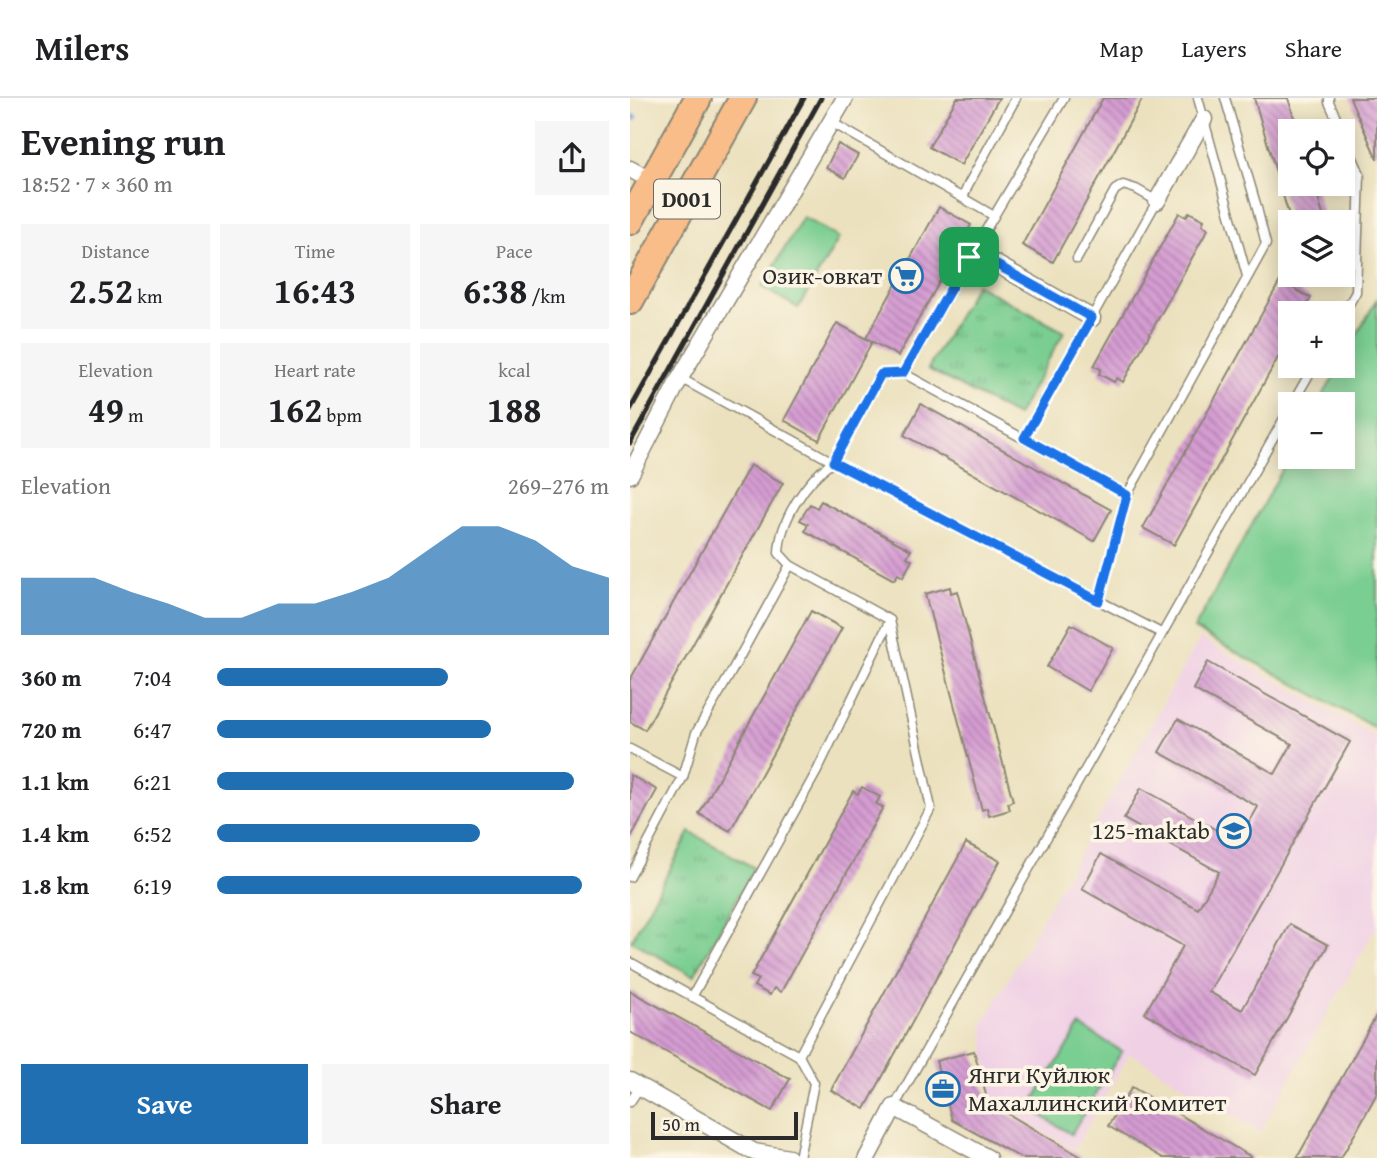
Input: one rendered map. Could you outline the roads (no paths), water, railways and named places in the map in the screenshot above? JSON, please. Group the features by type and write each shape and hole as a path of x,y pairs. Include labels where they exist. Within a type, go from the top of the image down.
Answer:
{"highway":[{"name":"D001","path":"630,221 641,175 698,98"},
{"name":"D001","path":"630,301 743,98"}],"street":[{"path":"630,475 680,378 845,98"},
{"path":"1157,201 1204,119"},
{"path":"972,251 1092,318"},
{"path":"635,1084 754,1152 789,1158"},
{"path":"867,1158 894,1107 988,1158"}],"lane":[{"path":"963,198 1016,98"},
{"path":"903,373 1064,98"},
{"path":"1198,98 1247,276"},
{"path":"1099,601 1127,495 1266,244 1225,98"},
{"path":"1329,98 1336,119"},
{"path":"831,122 993,216"},
{"path":"1351,301 1356,292 1360,174 1355,162"},
{"path":"1024,438 1157,201 1123,185 1115,190 1077,259"},
{"path":"799,1056 932,808 890,620 790,565 779,553 784,527 806,488 821,470 833,462 881,374 903,373 1127,495"},
{"path":"680,378 833,462 1161,633"},
{"path":"894,1107 1278,429"},
{"path":"630,877 684,778 696,733 790,565"},
{"path":"692,997 817,771 890,620"},
{"path":"630,749 684,778"},
{"path":"630,962 799,1056 814,1083 799,1158"},
{"path":"630,1102 635,1084"}],"waterway":[{"path":"630,116 635,118"}],"railway":[{"path":"630,410 804,98"},
{"path":"630,443 821,98"}],"place":[{"name":"Озик-овкат","path":"906,276"},
{"name":"125-maktab","path":"1234,831"},
{"name":"Янги Куйлюк Махаллинский Комитет","path":"943,1089"}]}
